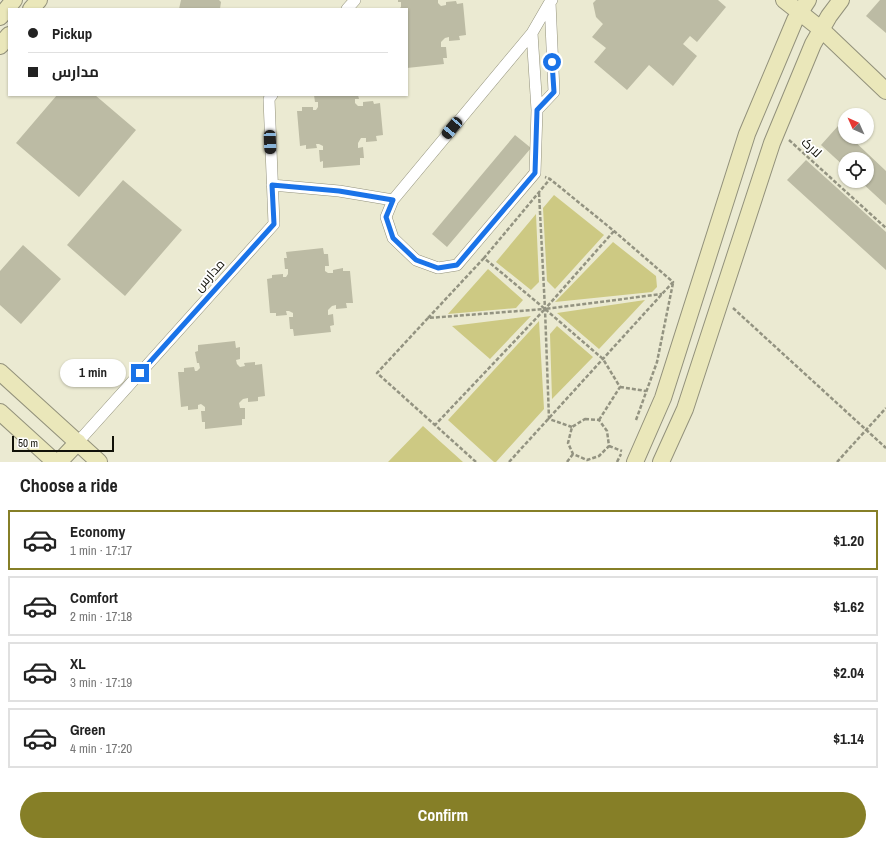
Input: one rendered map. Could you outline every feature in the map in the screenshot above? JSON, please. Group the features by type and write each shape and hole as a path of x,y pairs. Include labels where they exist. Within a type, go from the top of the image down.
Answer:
{"street":[{"path":"0,17 14,0"},
{"path":"32,8 39,0"},
{"path":"348,8 355,0"},
{"path":"784,0 822,30 886,91"},
{"path":"635,462 663,398 747,134 795,20 808,0"},
{"path":"661,462 686,408 777,129 814,44 829,16 841,0"},
{"path":"532,33 537,110 535,173 457,265 438,268 416,260 393,238 386,217 393,200 532,33 550,1"},
{"path":"537,110 554,92 550,1"},
{"path":"0,46 8,36"},
{"name":"مدارس","path":"78,442 274,224 269,99 271,96"},
{"path":"272,185 339,191 393,200"},
{"path":"0,372 99,462"},
{"path":"0,412 55,462"},
{"path":"59,462 78,442"}],"path":[{"name":"لارک","path":"777,129 886,228"},
{"path":"535,173 550,179 614,231 673,282"},
{"path":"476,462 377,373 484,258 550,179"},
{"path":"538,193 545,308 549,419"},
{"path":"436,425 545,308 614,231"},
{"path":"484,258 545,308 603,359 620,387 646,391"},
{"path":"509,462 673,282"},
{"path":"635,421 657,362 673,282"},
{"path":"428,318 545,308 663,294"},
{"path":"721,298 886,448"},
{"path":"599,420 620,387"},
{"path":"837,462 886,408"},
{"path":"549,419 572,427"},
{"path":"585,419 599,420 607,431 609,446 599,456 587,460 574,454 568,443 572,427 585,419"},
{"path":"609,446 622,451"},
{"path":"617,462 625,446"},
{"path":"567,462 574,454"}],"shaded area":[{"path":"554,195 604,235 555,289 547,281 543,208"},
{"path":"536,214 539,282 531,290 496,262"},
{"path":"613,242 656,276 657,287 652,292 555,302"},
{"path":"488,269 523,300 516,308 448,314"},
{"path":"645,300 599,349 557,313"},
{"path":"531,316 490,359 452,326"},
{"path":"539,321 544,409 496,462 494,462 448,420"},
{"path":"557,326 593,357 552,399 550,334"},
{"path":"423,426 463,462 388,462"}],"building":[{"path":"181,0 219,0 221,2 220,8 179,8"},
{"path":"398,0 438,0 438,3 441,6 446,5 446,2 456,1 457,4 463,3 466,35 459,36 460,40 449,41 449,37 445,38 441,42 441,47 446,47 447,58 443,58 444,64 408,68 408,8 400,8 401,2 398,2"},
{"path":"596,0 718,0 726,7 697,42 690,36 683,44 697,56 673,86 649,65 627,90 594,62 606,48 592,37 603,24 596,17 593,3"},
{"path":"880,0 886,0 886,33 866,16"},
{"path":"56,96 96,96 136,130 79,197 16,143"},
{"path":"314,96 358,96 359,99 355,99 355,103 358,106 363,106 363,102 373,101 374,104 380,103 383,135 376,136 377,141 366,142 366,138 361,138 358,143 358,148 363,147 364,158 360,158 360,165 323,168 323,161 320,162 319,150 323,150 323,146 316,144 317,148 306,149 306,145 300,146 297,111 302,111 302,107 313,107 313,110 316,110 318,107 318,102 315,102"},
{"path":"838,126 838,144 857,144 866,152 838,152 838,161 821,145"},
{"path":"515,135 531,148 447,247 432,234"},
{"path":"806,160 886,232 886,270 787,180"},
{"path":"874,160 886,171 886,205 868,188 874,188"},
{"path":"123,180 182,230 125,296 67,245"},
{"path":"23,245 61,279 21,324 0,305 0,271"},
{"path":"323,248 324,254 328,254 329,266 325,266 325,271 328,273 333,273 333,270 343,268 343,271 350,271 353,303 346,303 347,308 336,309 336,305 332,306 328,310 328,315 333,314 334,325 330,326 331,332 294,336 293,329 290,329 289,317 293,317 293,313 286,311 287,315 276,316 276,313 270,313 267,279 272,278 272,275 283,274 283,277 286,277 288,274 288,269 285,269 284,258 287,258 286,252"},
{"path":"235,341 236,348 240,347 240,359 236,360 240,367 245,366 244,363 255,362 255,365 262,364 265,396 258,397 258,401 248,402 248,398 243,399 239,403 240,408 245,408 245,419 242,419 242,425 205,429 205,422 202,422 201,411 205,411 205,407 201,404 198,405 198,409 188,410 188,406 181,407 178,372 184,372 184,368 194,367 195,371 197,371 200,368 199,363 197,363 195,352 198,351 198,345"}],"route":[{"path":"140,373 274,224 272,185 339,191 393,200 386,217 393,238 416,260 438,268 457,265 535,173 537,110 554,92 552,62"}]}
